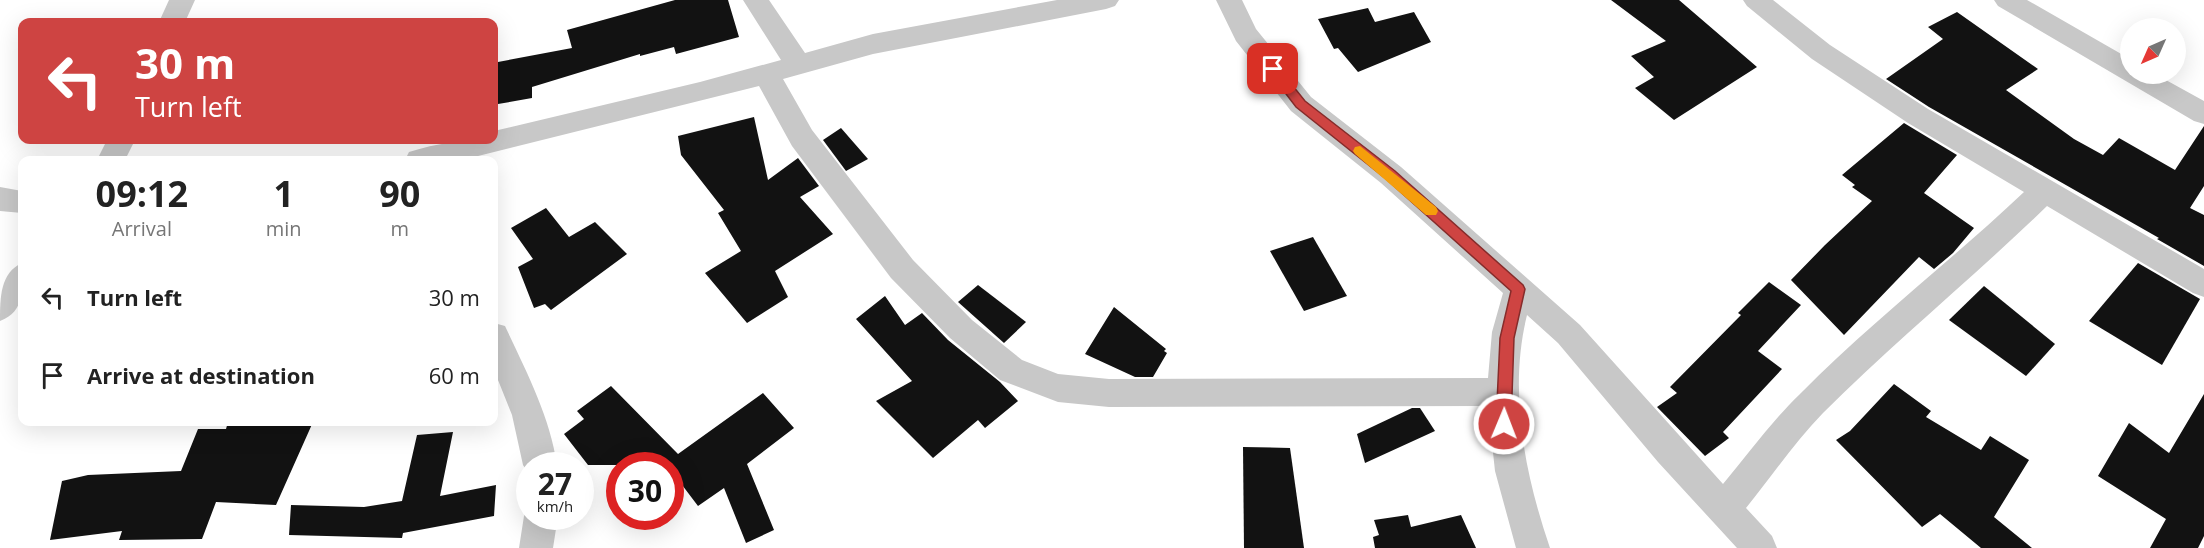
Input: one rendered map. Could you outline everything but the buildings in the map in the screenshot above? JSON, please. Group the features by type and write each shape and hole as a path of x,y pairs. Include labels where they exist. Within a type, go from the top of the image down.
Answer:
{"street":[{"path":"174,18 182,0"},
{"path":"756,0 798,64"},
{"path":"460,156 873,44 1106,0"},
{"path":"1229,0 1245,34 1301,104 1390,175 1569,334 1760,548"},
{"path":"1756,0 1831,59 1918,116 2204,284"},
{"path":"2007,0 2120,65"},
{"path":"766,73 802,138 902,269 961,329 1011,370 1058,388 1109,393 1504,392"},
{"path":"2152,84 2204,114"},
{"path":"1724,509 1810,405 1901,319 1981,251 2044,190"},
{"path":"0,199 18,201"},
{"path":"0,308 18,282"},
{"path":"1518,289 1507,338 1504,424 1522,518 1533,548"},
{"path":"498,345 519,392 539,452"},
{"path":"536,548 539,530"}],"slow traffic":[{"path":"1360,151 1431,211"}],"route":[{"path":"1273,69 1301,104 1390,175 1518,289 1507,338 1504,424"}]}
